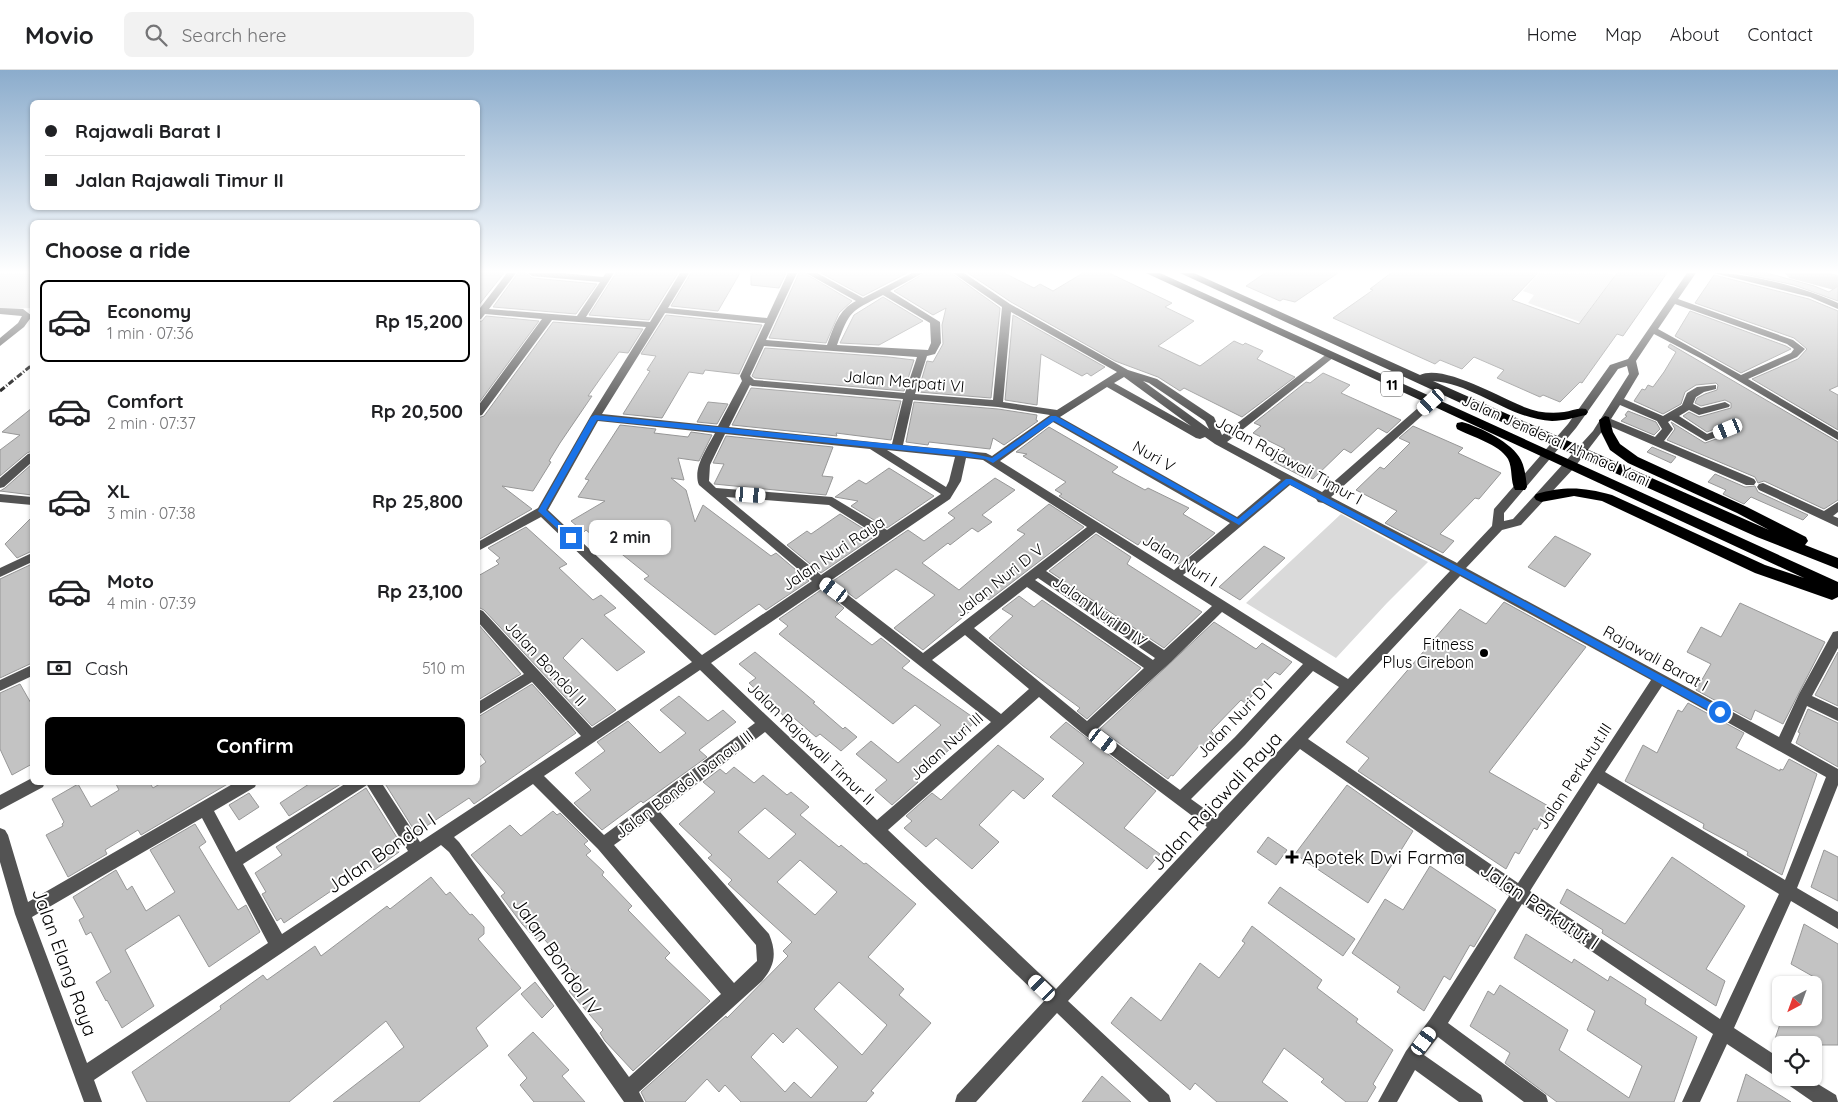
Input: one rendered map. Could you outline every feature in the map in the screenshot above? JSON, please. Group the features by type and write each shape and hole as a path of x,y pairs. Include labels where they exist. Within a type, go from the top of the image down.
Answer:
{"highway":[{"name":"Jalan Jenderal Ahmad Yani","path":"1257,321 1838,588"},
{"name":"Jalan Jenderal Ahmad Yani","path":"1292,321 1762,533 1834,562"},
{"path":"1416,377 1432,376 1453,381 1535,415 1564,416 1582,412"},
{"path":"1435,404 1456,422 1507,450 1514,458 1520,487"},
{"path":"1605,420 1607,432 1615,446 1633,460 1790,533 1834,562"},
{"path":"1541,497 1570,490 1588,492 1606,498 1760,569 1838,596"}],"street":[{"path":"0,343 23,321"},
{"path":"480,411 546,321"},
{"path":"596,321 653,325"},
{"path":"480,546 542,511 595,417 655,321"},
{"path":"771,321 745,376 747,381 706,460 702,475 703,482 821,581 1000,721"},
{"path":"831,348 842,321"},
{"path":"761,343 923,354 933,352 936,343 935,321"},
{"path":"998,404 1006,321"},
{"name":"Jalan Rajawali Timur I","path":"1034,321 1124,372 1219,442 1458,570"},
{"path":"1631,361 1657,321"},
{"path":"1733,321 1790,342 1800,349 1794,355 1740,379"},
{"path":"1652,329 1702,356 1838,437"},
{"path":"897,448 909,397 923,354"},
{"path":"1106,383 1198,435 1219,442 1331,355"},
{"name":"Jalan Rajawali Raya","path":"964,1102 1498,527 1517,522 1570,465 1605,420 1634,374 1631,361 1614,367 1559,442 1498,512 1498,527"},
{"path":"993,461 1056,415 1124,372"},
{"name":"Jalan Merpati VI","path":"747,381 752,383 998,404 1056,415"},
{"path":"1656,443 1668,429 1662,423 1685,409 1691,395 1701,389 1712,387"},
{"path":"1618,400 1668,418 1706,438 1728,429"},
{"path":"1322,498 1435,404"},
{"path":"1687,404 1699,412 1725,405"},
{"name":"Nuri V","path":"1056,415 1239,523"},
{"name":"Jalan Nuri I","path":"595,417 986,457 1350,687"},
{"path":"1605,420 1750,482"},
{"path":"871,445 948,493 955,481 961,454"},
{"path":"0,484 30,459"},
{"path":"1174,576 1288,480"},
{"path":"1763,487 1838,523"},
{"path":"713,492 832,501 887,536"},
{"name":"Jalan Nuri Raya","path":"701,662 948,493"},
{"path":"0,498 30,501"},
{"path":"1826,516 1838,506"},
{"name":"Jalan Rajawali Timur II","path":"542,511 1162,1102"},
{"name":"Jalan Nuri D V","path":"922,661 1096,526"},
{"path":"0,573 30,558"},
{"name":"Rajawali Barat I","path":"1458,570 1837,775"},
{"path":"1037,571 1166,658"},
{"name":"Jalan Nuri D IV","path":"1026,580 1155,668"},
{"path":"1088,729 1221,605"},
{"name":"Jalan Bondol II","path":"480,616 590,736"},
{"path":"965,628 1088,729 1218,827"},
{"path":"1782,746 1804,698 1838,636"},
{"name":"Jalan Bondol I","path":"84,1076 701,662"},
{"name":"Jalan Nuri D I","path":"1181,799 1240,741 1312,663"},
{"path":"0,686 30,671"},
{"path":"480,709 533,675"},
{"name":"Jalan Perkutut.III","path":"1386,1102 1412,1057 1436,1025 1519,893 1659,679"},
{"name":"Jalan Nuri III","path":"877,830 1039,689"},
{"path":"1804,698 1838,715"},
{"name":"Jalan Bondol Danau III","path":"602,844 650,811 765,724"},
{"name":"Jalan Perkutut I","path":"1300,740 1519,893 1772,1064"},
{"path":"533,774 602,844 734,996"},
{"path":"1596,774 1838,921"},
{"path":"1691,1102 1788,891 1837,775"},
{"path":"0,803 33,785"},
{"path":"23,914 245,785"},
{"path":"235,861 356,785"},
{"path":"374,785 418,853"},
{"path":"205,809 235,861 279,946"},
{"path":"631,1096 763,968 768,952 763,940 650,811"},
{"name":"Jalan Elang Raya","path":"0,835 23,914 93,1102"},
{"name":"Jalan Bondol IV","path":"442,836 454,847 631,1096"},
{"path":"1436,1025 1539,1102"},
{"path":"1412,1057 1474,1102"},
{"path":"1805,1086 1829,1102"}],"shaded area":[{"path":"1341,514 1428,562 1336,658 1246,603"}],"building":[{"path":"539,321 480,401 480,322"},
{"path":"662,321 725,321 762,325 739,374 705,370 703,374 689,372 662,418 623,414 650,371 647,370 656,356 641,354"},
{"path":"777,321 835,321 826,343 769,338"},
{"path":"851,321 923,321 879,345 840,343"},
{"path":"943,321 999,321 991,398 918,392 927,361 933,362 943,344"},
{"path":"1012,321 1024,321 1105,367 1091,376 1087,373 1082,376 1041,354 1037,405 1005,400"},
{"path":"1045,321 1194,321 1158,346 1200,366 1234,341 1243,345 1245,343 1263,351 1257,359 1295,377 1242,417 1184,388 1180,391 1158,377 1115,361"},
{"path":"1340,321 1571,321 1579,324 1581,321 1633,321 1623,336 1617,334 1582,383 1580,382 1560,402 1543,395 1540,397 1497,378 1504,370 1474,357 1462,369 1440,360 1435,364"},
{"path":"1684,321 1718,321 1791,349 1741,373 1675,336"},
{"path":"1746,321 1838,321 1838,386 1829,390 1838,395 1838,430 1752,379 1798,359 1807,349 1794,338"},
{"path":"553,322 643,329 628,353 619,352 588,396 592,396 560,443 533,491 502,486 532,509 480,539 480,417 484,416"},
{"path":"1670,344 1838,442 1838,500 1824,509 1764,481 1758,483 1755,477 1667,440 1675,429 1671,422 1705,443 1733,433 1735,428 1727,424 1707,432 1683,416 1689,412 1699,417 1731,408 1731,403 1725,400 1701,406 1695,403 1697,398 1717,390 1718,385 1716,383 1696,385 1685,392 1681,404 1663,414 1634,401 1642,389 1645,390 1648,385 1653,387 1664,372 1676,352 1668,347"},
{"path":"765,348 914,360 904,391 755,378 752,376"},
{"path":"1323,373 1350,385 1341,393 1401,420 1387,433 1378,428 1351,453 1344,449 1313,479 1307,476 1305,478 1272,461 1285,449 1253,433 1261,426 1254,423 1306,382 1310,383"},
{"path":"751,388 901,401 891,440 836,433 837,436 732,425"},
{"path":"708,402 728,404 717,424 697,422"},
{"path":"914,402 998,409 1037,415 1036,420 1038,421 1004,445 993,438 990,449 929,442 928,445 906,442"},
{"path":"30,410 30,452 0,476 0,450 20,435 2,432"},
{"path":"1628,411 1656,422 1660,429 1654,435 1621,421 1627,416 1625,415"},
{"path":"620,425 656,429 654,433 688,437 691,432 712,435 699,461 678,458 684,480 671,478 686,490 695,522 703,505 771,556 776,553 809,581 766,610 759,604 715,635 644,579 649,576 608,543 605,546 586,530 584,532 571,521 605,501 578,497 589,480 585,479"},
{"path":"1413,426 1463,448 1458,453 1501,473 1479,499 1475,498 1440,534 1454,541 1443,553 1385,523 1397,511 1356,490 1380,467 1384,469 1410,443 1399,438"},
{"path":"1049,427 1118,467 1112,472 1145,490 1148,488 1189,508 1183,514 1215,533 1179,564 1141,541 1138,545 1059,496 1062,494 1055,490 1066,482 1023,456 1027,454 1016,452"},
{"path":"726,436 833,447 822,476 833,477 826,495 714,484 724,464 713,463"},
{"path":"1652,447 1676,457 1671,463 1647,452"},
{"path":"30,466 30,495 0,491"},
{"path":"889,468 934,496 887,528 851,506 858,501 835,497 859,480 866,484"},
{"path":"1715,474 1745,487 1755,486 1758,492 1808,515 1803,520 1751,497 1744,504 1723,494 1726,490 1708,482"},
{"path":"995,478 1015,490 982,515 992,522 978,532 972,528 922,563 959,590 1025,534 1017,530 1049,504 1084,527 989,600 986,598 923,650 894,628 935,595 896,569 856,599 833,581 908,530 924,541 955,518 948,513"},
{"path":"840,514 875,536 821,573 787,545 807,531 811,534"},
{"path":"30,519 30,552 17,558 5,544"},
{"path":"526,527 567,564 559,568 593,600 601,595 616,608 604,615 645,652 617,671 582,638 563,658 616,710 592,726 484,610 480,608 480,575 499,564 496,561 500,558 488,548"},
{"path":"1096,534 1131,557 1127,564 1202,612 1164,648 1049,571"},
{"path":"1555,536 1591,554 1565,587 1528,567"},
{"path":"1264,546 1285,558 1240,600 1219,587"},
{"path":"30,565 30,664 0,678 0,579"},
{"path":"821,590 844,608 835,617 872,645 881,638 910,661 902,668 977,720 949,746 951,748 916,780 918,782 892,805 875,790 887,780 856,754 871,741 898,763 941,725 915,705 893,724 779,634 788,626 779,619"},
{"path":"1019,596 1034,607 1042,600 1141,668 1087,719 1077,711 1080,708 989,638 1013,616 1002,609"},
{"path":"1504,602 1586,647 1489,772 1550,807 1537,830 1534,828 1519,854 1515,852 1506,869 1358,771 1369,758 1346,742 1460,609 1486,624"},
{"path":"1740,603 1825,642 1783,724 1755,710 1751,720 1696,690 1711,664 1687,652 1701,627 1721,637"},
{"path":"1214,622 1256,649 1262,643 1292,662 1280,675 1275,672 1245,703 1241,700 1211,731 1214,734 1201,748 1199,746 1173,776 1171,775 1168,779 1100,729"},
{"path":"480,626 521,674 480,699"},
{"path":"755,652 815,702 813,703 843,729 845,727 857,737 841,751 820,734 816,737 794,718 790,722 749,683 756,678 739,664"},
{"path":"1838,652 1838,706 1815,695"},
{"path":"20,684 30,702 30,765 12,775 0,749 0,693"},
{"path":"532,684 576,733 474,804 469,798 416,833 386,785 480,785 480,766 486,762 480,754 480,716"},
{"path":"679,696 708,721 723,710 736,722 699,750 707,757 643,803 641,801 602,830 574,803 591,790 575,773 605,751 597,742 628,721 660,753 686,733 660,710"},
{"path":"1688,703 1744,733 1736,748 1780,771 1780,769 1783,770 1789,759 1817,774 1782,875 1747,855 1748,852 1703,828 1704,824 1625,781 1643,745 1657,753 1678,710 1682,712"},
{"path":"1808,709 1838,723 1838,767 1796,743 1800,733 1798,732"},
{"path":"1066,722 1156,791 1124,828 1160,854 1147,869 1052,796 1084,763 1050,737"},
{"path":"998,745 1044,779 1024,799 1013,790 979,825 999,842 972,869 936,838 926,847 904,828 912,821 906,816 932,793 941,800"},
{"path":"734,767 754,783 763,775 787,795 791,792 809,807 800,815 839,847 841,845 864,864 866,863 916,904 868,957 904,989 899,995 931,1023 871,1091 874,1093 866,1102 741,1102 725,1085 719,1092 707,1079 685,1102 646,1102 641,1092 726,1016 727,1018 788,956 783,951 792,942 728,884 732,880 708,858 712,855 679,824 715,792 703,782 720,769 726,774","holes":["765,808 796,834 769,859 738,832","800,860 837,892 815,915 777,882","839,982 887,1025 862,1055 814,1009","797,1028 838,1067 811,1098 794,1082 785,1092 751,1057 773,1033 783,1043"]},
{"path":"79,785 91,807 119,790 116,785 151,785 153,788 158,785 226,785 141,835 138,830 105,850 107,854 68,877 46,835 63,826 64,822 52,799"},
{"path":"307,785 339,785 289,816 280,803"},
{"path":"1347,785 1413,831 1368,903 1295,854"},
{"path":"366,788 401,844 396,847 399,852 374,870 367,861 335,883 337,887 284,923 281,918 277,921 262,894 266,892 255,873 282,855 276,847"},
{"path":"249,793 259,807 239,820 229,805"},
{"path":"553,811 557,815 560,813 588,841 584,844 591,851 586,855 604,872 602,875 632,906 628,910 670,953 665,958 710,1001 633,1071 605,1041 600,1033 603,1030 569,991 581,980 544,939 540,943 522,924 501,896 505,893 471,855 510,825 521,836"},
{"path":"195,824 206,842 199,847 238,910 246,905 260,932 209,967 179,915 125,950 154,1006 122,1028 96,982 111,972 91,932 86,935 79,920 84,917 73,897 116,870 127,890 132,886 146,911 175,892 150,850"},
{"path":"1268,837 1287,850 1276,865 1257,852"},
{"path":"1824,850 1838,857 1838,901 1811,887"},
{"path":"1672,857 1745,906 1706,969 1725,981 1716,1006 1602,933 1603,930 1560,903 1567,889 1625,924"},
{"path":"1430,866 1496,910 1474,947 1470,945 1450,980 1444,976 1424,1011 1397,992 1400,987 1352,953 1385,899 1403,910"},
{"path":"431,877 446,895 450,892 470,915 472,914 484,927 484,934 478,939 521,988 476,1028 488,1046 419,1102 333,1102 404,1047 386,1021 289,1102 147,1102 132,1072 221,1009 220,1006 263,975 267,980 315,946 321,956 387,906 390,909"},
{"path":"1280,887 1355,939 1343,956 1268,903"},
{"path":"1804,924 1838,944 1838,1045 1822,1045 1822,1036 1776,1036 1779,1026 1822,1026 1822,976 1812,976 1791,964"},
{"path":"1252,926 1322,980 1317,988 1358,1019 1356,1022 1393,1050 1373,1084 1376,1087 1367,1102 1346,1102 1321,1082 1324,1079 1284,1048 1262,1082 1288,1102 1217,1102 1195,1083 1190,1090 1111,1023 1131,997 1161,1021 1200,963 1219,978 1245,943 1242,941"},
{"path":"1526,934 1572,963 1574,959 1608,981 1610,976 1646,999 1645,1004 1697,1037 1674,1102 1557,1102 1505,1063 1510,1053 1470,1026 1488,991 1494,995 1500,985 1568,1030 1559,1050 1629,1098 1642,1066 1587,1030 1595,1011 1514,958"},
{"path":"535,982 554,1006 542,1018 521,994"},
{"path":"533,1032 569,1070 562,1076 585,1102 534,1102 520,1085 527,1078 508,1055"},
{"path":"1746,1074 1791,1102 1737,1102"},
{"path":"1102,1076 1131,1102 1082,1102"}],"railway":[{"path":"0,391 30,367"}],"place":[{"name":"Fitness Plus Cirebon","path":"1484,653"},
{"name":"Apotek Dwi Farma","path":"1292,857"}],"route":[{"path":"571,538 542,511 595,417 961,454 986,457 993,461 1054,418 1239,523 1288,480 1519,602 1720,712"}]}
